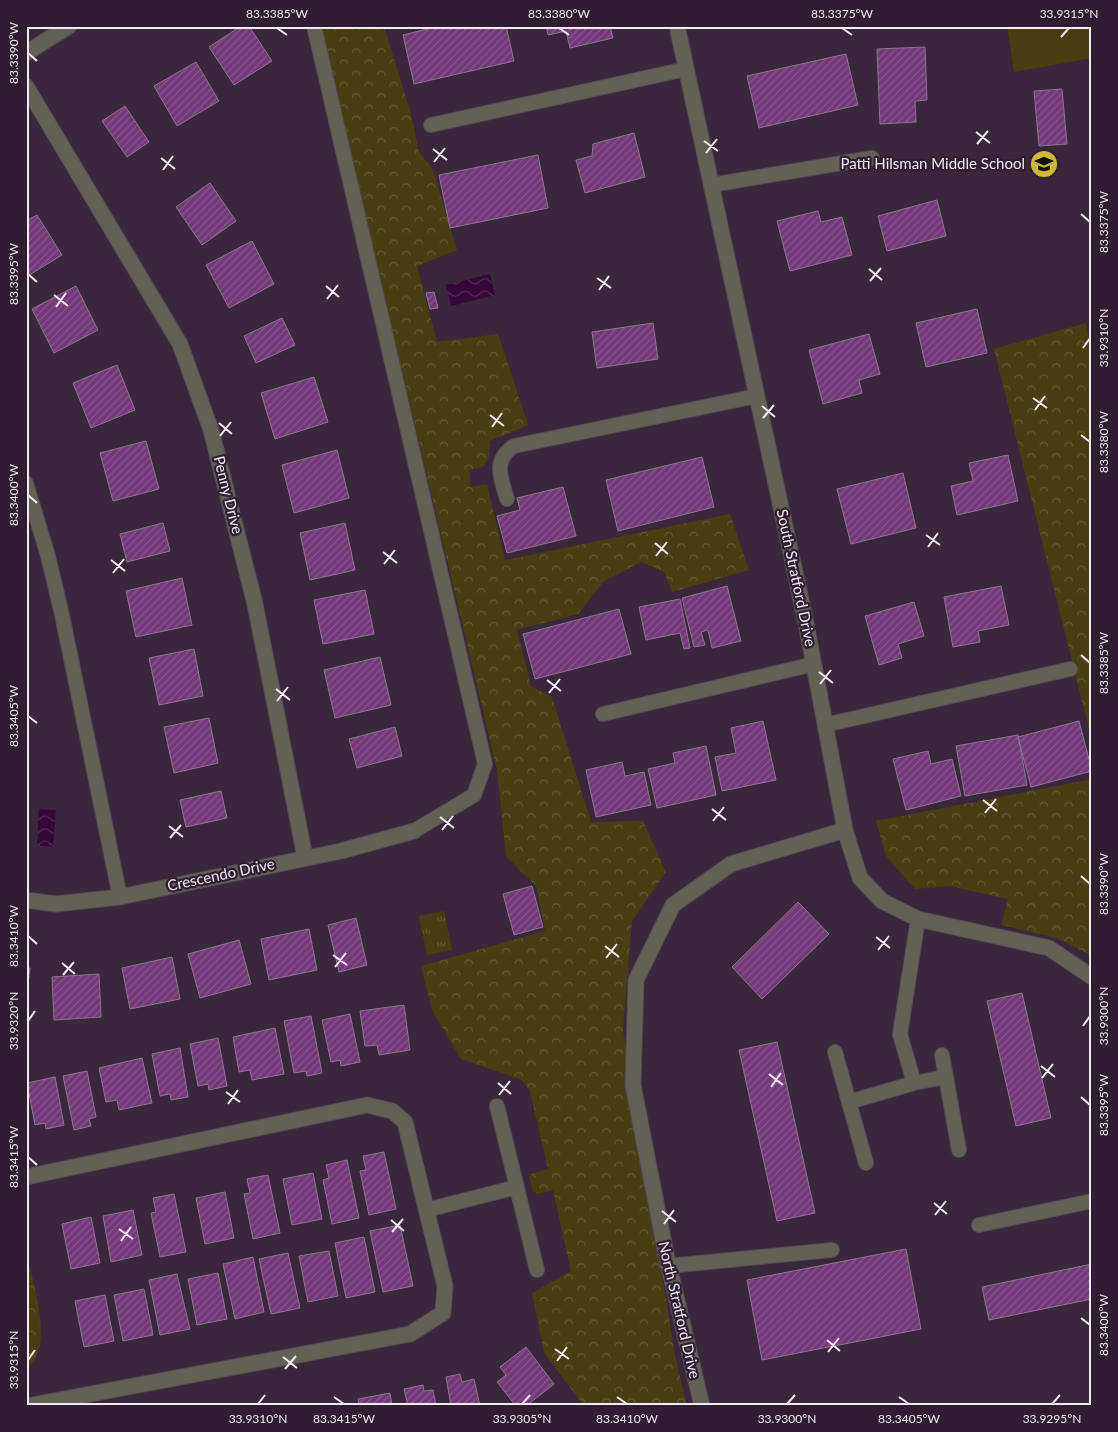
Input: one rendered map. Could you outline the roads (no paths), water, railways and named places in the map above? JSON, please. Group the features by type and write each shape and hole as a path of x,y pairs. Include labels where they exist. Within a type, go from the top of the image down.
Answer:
{"street":[{"path":"26,53 69,26"},
{"name":"South Stratford Drive","path":"677,26 814,664 845,830 860,878 882,901 918,919 1049,948 1092,977"},
{"name":"Penny Drive","path":"26,86 180,344 211,430 255,604 305,857"},
{"name":"North Stratford Drive","path":"702,1406 668,1266 632,1085 636,980 673,906 731,864 845,830"},
{"name":"Crescendo Drive","path":"26,900 56,904 120,897 341,850 414,831"},
{"path":"26,1177 366,1105 392,1111 405,1122 445,1286 443,1312 410,1334 27,1406"}],"lane":[{"path":"314,26 485,764 474,795 414,831"},
{"path":"431,125 686,69"},
{"path":"711,185 872,158"},
{"path":"507,499 500,472 500,459 506,451 514,446 757,396"},
{"path":"26,483 48,556 62,615 120,897"},
{"path":"603,714 814,664"},
{"path":"825,725 1070,669"},
{"path":"914,1083 900,1034 918,919"},
{"path":"835,1052 866,1163"},
{"path":"942,1055 959,1150"},
{"path":"849,1102 914,1083 945,1077"},
{"path":"497,1106 537,1270"},
{"path":"426,1210 517,1187"},
{"path":"979,1225 1092,1201"},
{"path":"668,1266 832,1250"}],"water":[{"path":"490,274 495,295 451,306 446,285"},
{"path":"39,809 56,810 53,847 37,845"}],"place":[{"name":"Patti Hilsman Middle School","path":"1044,164"}]}
